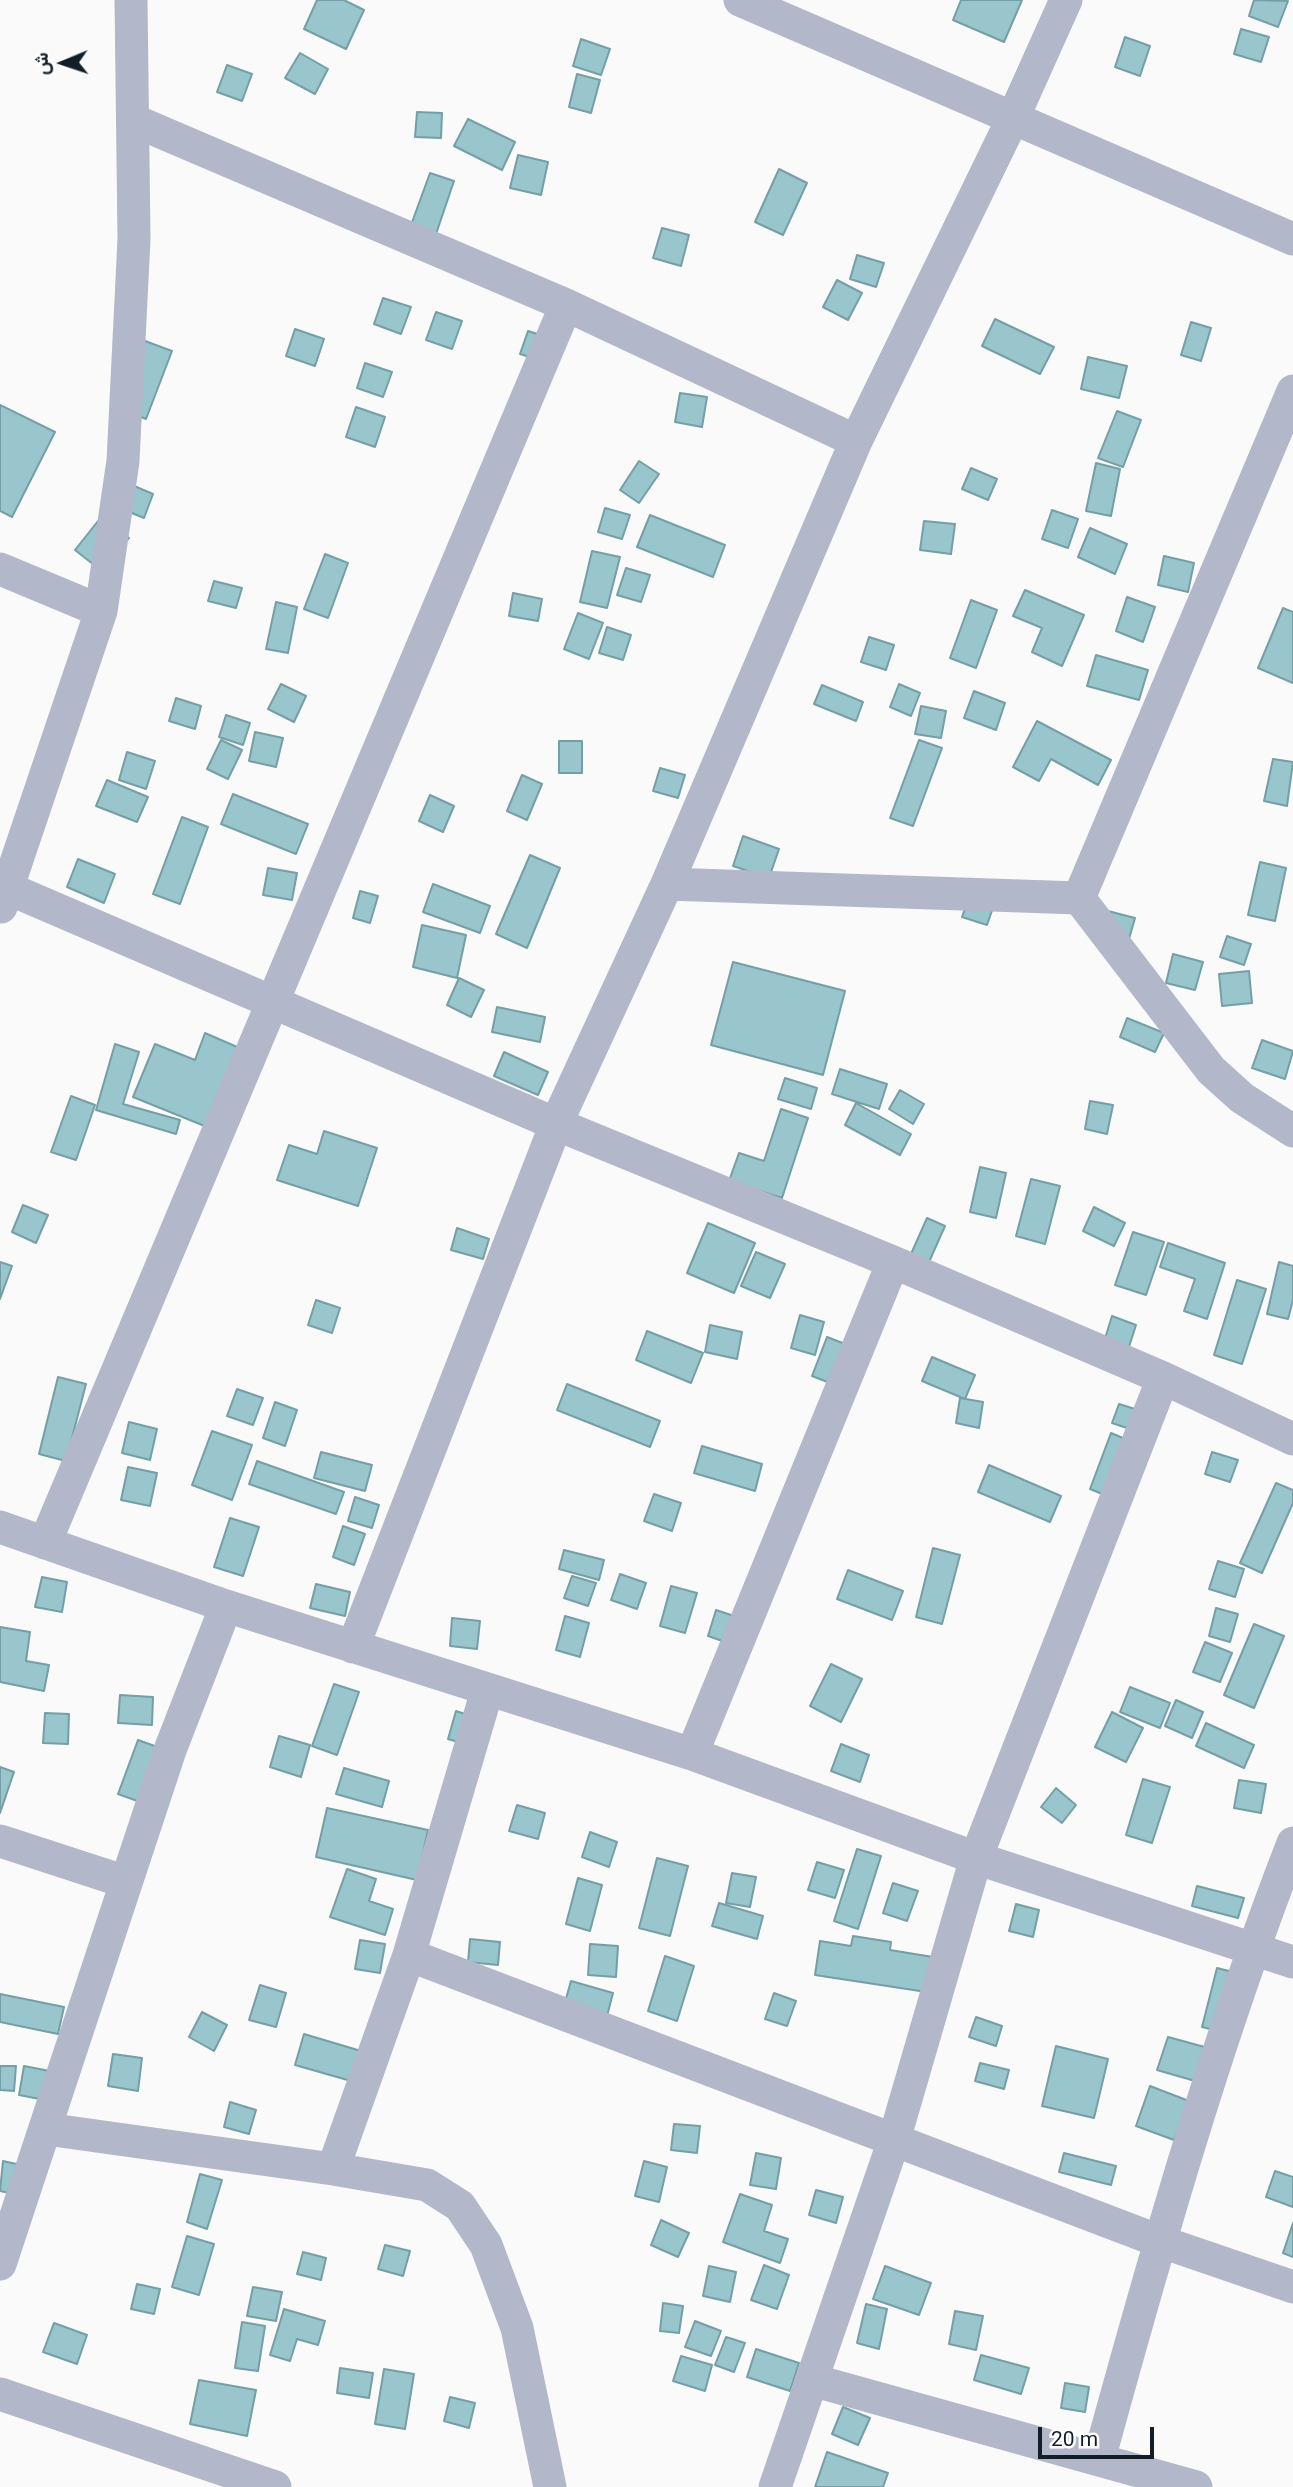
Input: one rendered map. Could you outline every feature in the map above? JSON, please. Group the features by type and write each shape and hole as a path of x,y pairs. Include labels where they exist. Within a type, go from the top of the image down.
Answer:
{"street":[{"path":"131,0 135,121 134,239 123,461 101,611 3,894 272,1000 556,1124 893,1262 1163,1378 1293,1439"},
{"path":"740,0 1293,239"},
{"path":"353,1647 556,1124 667,884 856,441 1013,118 1066,0"},
{"path":"135,121 566,305 856,441"},
{"path":"45,1543 566,305"},
{"path":"1079,898 1293,391"},
{"path":"0,569 101,611"},
{"path":"667,884 1079,898"},
{"path":"1079,898 1211,1070 1242,1098 1293,1131"},
{"path":"692,1754 893,1262"},
{"path":"775,2487 894,2140 976,1858 1163,1378"},
{"path":"0,1527 226,1606 692,1754 976,1858 1293,1962"},
{"path":"0,2264 170,1750 226,1606"},
{"path":"334,2169 409,1955 487,1691"},
{"path":"0,1841 126,1882"},
{"path":"1099,2459 1159,2241 1252,1948 1293,1843"},
{"path":"409,1955 1159,2241 1293,2287"},
{"path":"46,2129 334,2169 427,2185 460,2206 486,2245 517,2328 550,2487"},
{"path":"812,2380 1196,2487"},
{"path":"0,2394 275,2487"}],"building":[{"path":"317,0 344,0 364,10 346,49 304,29"},
{"path":"961,0 1022,0 1004,42 953,20"},
{"path":"1254,0 1288,1 1278,27 1249,16"},
{"path":"1241,29 1269,37 1261,62 1234,54"},
{"path":"1125,37 1150,46 1140,76 1115,67"},
{"path":"581,39 610,49 601,75 573,66"},
{"path":"300,53 328,69 315,94 285,78"},
{"path":"227,65 252,74 242,101 217,92"},
{"path":"577,74 600,80 591,113 569,107"},
{"path":"417,112 442,113 441,138 415,137"},
{"path":"468,119 515,142 502,170 454,146"},
{"path":"518,155 548,162 541,195 510,188"},
{"path":"779,169 807,183 783,235 755,222"},
{"path":"430,173 454,181 436,234 411,225"},
{"path":"662,228 689,235 681,266 653,258"},
{"path":"857,255 884,263 876,287 850,279"},
{"path":"837,280 862,293 848,320 823,307"},
{"path":"383,298 411,307 401,334 374,324"},
{"path":"436,312 462,321 452,349 426,340"},
{"path":"995,319 1054,347 1040,374 982,346"},
{"path":"1191,322 1211,328 1201,361 1181,355"},
{"path":"295,329 324,339 315,366 286,356"},
{"path":"528,331 550,338 543,361 520,354"},
{"path":"145,341 172,351 146,419 119,408"},
{"path":"1088,357 1127,366 1119,398 1081,389"},
{"path":"365,363 392,372 383,397 357,388"},
{"path":"680,393 707,397 702,427 675,422"},
{"path":"0,405 55,432 12,517 0,511"},
{"path":"356,407 385,417 375,447 346,437"},
{"path":"1117,411 1141,420 1123,467 1098,458"},
{"path":"639,461 659,474 639,503 620,490"},
{"path":"1096,463 1120,469 1111,516 1086,511"},
{"path":"971,468 997,479 988,500 962,489"},
{"path":"127,483 153,494 144,518 117,507"},
{"path":"605,508 630,515 622,539 598,532"},
{"path":"1052,510 1078,519 1068,548 1042,539"},
{"path":"650,515 725,545 713,577 637,547"},
{"path":"102,516 129,538 103,572 75,550"},
{"path":"924,521 955,524 951,554 920,550"},
{"path":"1090,528 1127,544 1115,574 1078,557"},
{"path":"592,551 620,557 607,608 580,602"},
{"path":"325,554 348,563 328,618 304,609"},
{"path":"1164,556 1194,563 1188,592 1158,585"},
{"path":"626,568 650,575 641,602 617,595"},
{"path":"214,581 242,588 236,608 208,601"},
{"path":"1025,590 1084,615 1062,666 1032,652 1042,628 1013,616"},
{"path":"513,593 542,599 538,621 509,616"},
{"path":"1127,597 1155,607 1143,642 1116,631"},
{"path":"971,600 997,610 976,668 950,658"},
{"path":"276,602 297,607 288,653 266,649"},
{"path":"1283,608 1293,612 1293,683 1258,668"},
{"path":"578,613 603,623 589,659 564,649"},
{"path":"607,627 631,635 623,660 599,653"},
{"path":"869,637 894,645 886,670 861,662"},
{"path":"1096,655 1148,670 1139,700 1087,686"},
{"path":"281,684 306,696 294,722 268,709"},
{"path":"899,684 920,693 911,716 890,707"},
{"path":"822,685 863,702 856,721 814,704"},
{"path":"974,691 1005,703 996,730 964,718"},
{"path":"176,698 201,706 195,729 169,721"},
{"path":"921,706 946,711 941,738 915,734"},
{"path":"226,715 250,723 243,745 219,737"},
{"path":"1037,721 1111,760 1098,785 1051,759 1039,781 1013,767"},
{"path":"255,732 283,738 276,767 249,761"},
{"path":"221,740 242,750 228,779 207,769"},
{"path":"919,740 942,748 913,826 890,818"},
{"path":"559,741 582,741 582,773 559,773"},
{"path":"127,752 155,761 146,789 119,780"},
{"path":"1273,759 1293,762 1287,806 1264,801"},
{"path":"660,768 685,775 678,798 653,791"},
{"path":"522,775 542,784 527,820 507,811"},
{"path":"107,780 148,797 137,822 96,806"},
{"path":"233,794 308,824 296,854 221,824"},
{"path":"430,795 454,806 443,832 419,821"},
{"path":"182,817 208,827 180,904 153,894"},
{"path":"743,836 779,849 769,878 733,866"},
{"path":"530,855 560,868 527,948 496,934"},
{"path":"78,859 115,874 104,903 67,887"},
{"path":"1260,862 1286,868 1275,921 1248,915"},
{"path":"268,868 297,873 292,900 263,895"},
{"path":"433,884 490,906 480,933 423,912"},
{"path":"360,891 378,896 370,923 353,918"},
{"path":"971,891 996,899 987,925 962,917"},
{"path":"1108,911 1135,918 1129,939"},
{"path":"422,925 466,935 457,978 413,967"},
{"path":"1227,936 1251,944 1244,965 1220,957"},
{"path":"1173,954 1203,962 1195,990 1166,983"},
{"path":"733,962 845,991 823,1075 711,1045"},
{"path":"1249,971 1252,1003 1222,1006 1219,974"},
{"path":"459,978 484,990 471,1017 447,1005"},
{"path":"497,1007 545,1017 540,1042 492,1032"},
{"path":"1127,1018 1164,1033 1155,1052 1120,1037"},
{"path":"205,1033 244,1050 212,1129 133,1097 155,1044 195,1060"},
{"path":"1262,1040 1293,1051 1285,1079 1252,1068"},
{"path":"115,1044 139,1052 123,1104 180,1120 176,1134 96,1110"},
{"path":"504,1052 548,1072 538,1095 494,1076"},
{"path":"840,1069 887,1084 879,1109 832,1094"},
{"path":"785,1078 817,1088 811,1109 778,1099"},
{"path":"900,1090 924,1104 913,1124 889,1109"},
{"path":"71,1096 95,1105 76,1160 51,1152"},
{"path":"1090,1101 1113,1105 1107,1134 1085,1129"},
{"path":"856,1103 911,1134 900,1155 845,1125"},
{"path":"781,1109 808,1118 782,1198 729,1181 739,1153 764,1161"},
{"path":"324,1131 377,1148 358,1206 277,1180 289,1145 317,1154"},
{"path":"980,1167 1006,1173 996,1218 970,1212"},
{"path":"1031,1179 1060,1186 1045,1244 1016,1236"},
{"path":"23,1205 48,1215 36,1243 12,1232"},
{"path":"1094,1207 1125,1223 1114,1246 1083,1231"},
{"path":"927,1218 945,1226 929,1262 911,1254"},
{"path":"708,1223 755,1243 734,1293 687,1273"},
{"path":"457,1228 489,1239 483,1259 451,1250"},
{"path":"1133,1232 1164,1242 1146,1295 1115,1285"},
{"path":"1168,1243 1225,1263 1207,1319 1184,1311 1195,1279 1160,1267"},
{"path":"756,1252 785,1264 770,1298 741,1286"},
{"path":"0,1262 12,1266 0,1299"},
{"path":"1279,1262 1293,1266 1293,1300 1288,1319 1267,1314"},
{"path":"1237,1280 1266,1289 1242,1364 1214,1355"},
{"path":"316,1300 340,1308 332,1333 308,1325"},
{"path":"800,1315 824,1322 815,1355 791,1348"},
{"path":"1112,1316 1136,1325 1127,1353 1103,1345"},
{"path":"710,1325 742,1332 737,1359 705,1352"},
{"path":"647,1331 703,1353 691,1383 636,1360"},
{"path":"827,1337 858,1349 843,1388 812,1376"},
{"path":"932,1357 975,1375 965,1399 922,1381"},
{"path":"58,1377 86,1384 66,1461 39,1454"},
{"path":"567,1384 660,1421 650,1447 557,1410"},
{"path":"237,1389 263,1398 253,1425 227,1416"},
{"path":"960,1398 983,1402 979,1428 956,1423"},
{"path":"275,1402 297,1410 285,1446 263,1438"},
{"path":"1119,1404 1154,1415 1148,1435 1112,1423"},
{"path":"129,1422 157,1429 150,1460 122,1453"},
{"path":"212,1431 252,1445 232,1500 192,1485"},
{"path":"1111,1433 1142,1446 1120,1501 1090,1489"},
{"path":"702,1446 762,1464 755,1491 694,1473"},
{"path":"321,1452 372,1465 365,1491 314,1478"},
{"path":"1212,1452 1238,1460 1230,1482 1205,1474"},
{"path":"257,1461 344,1492 336,1514 249,1484"},
{"path":"989,1465 1061,1496 1050,1522 978,1492"},
{"path":"128,1467 157,1473 150,1506 121,1500"},
{"path":"1276,1483 1293,1490 1293,1503 1262,1573 1240,1563"},
{"path":"654,1494 681,1503 672,1531 644,1521"},
{"path":"355,1497 379,1505 372,1528 348,1521"},
{"path":"230,1518 259,1527 243,1576 214,1567"},
{"path":"343,1526 365,1534 354,1565 333,1557"},
{"path":"933,1548 960,1555 942,1624 916,1617"},
{"path":"564,1550 604,1560 599,1580 559,1569"},
{"path":"1218,1561 1244,1569 1235,1597 1209,1589"},
{"path":"848,1570 903,1591 892,1620 837,1599"},
{"path":"620,1574 646,1583 637,1609 611,1600"},
{"path":"572,1576 596,1583 588,1606 564,1598"},
{"path":"42,1577 67,1582 62,1612 35,1607"},
{"path":"316,1584 350,1592 345,1616 310,1608"},
{"path":"671,1586 697,1593 685,1633 660,1626"},
{"path":"1216,1608 1238,1614 1230,1642 1209,1636"},
{"path":"716,1610 743,1619 734,1645 708,1636"},
{"path":"565,1616 589,1623 580,1657 556,1650"},
{"path":"452,1618 480,1621 477,1649 450,1646"},
{"path":"1254,1624 1284,1636 1254,1708 1224,1695"},
{"path":"0,1627 30,1632 26,1661 49,1665 44,1691 0,1682"},
{"path":"1205,1642 1232,1653 1220,1682 1193,1672"},
{"path":"831,1664 862,1679 841,1722 810,1706"},
{"path":"334,1684 359,1692 337,1755 312,1746"},
{"path":"1130,1687 1170,1703 1160,1728 1120,1712"},
{"path":"120,1695 153,1697 152,1725 118,1723"},
{"path":"1176,1700 1203,1712 1192,1738 1165,1726"},
{"path":"456,1711 477,1718 469,1745 448,1739"},
{"path":"1112,1712 1143,1728 1126,1762 1095,1747"},
{"path":"45,1713 69,1714 68,1744 43,1743"},
{"path":"1206,1723 1254,1745 1244,1768 1196,1746"},
{"path":"279,1736 310,1745 301,1777 270,1767"},
{"path":"138,1740 163,1749 143,1803 118,1794"},
{"path":"841,1744 869,1755 860,1782 831,1771"},
{"path":"0,1767 14,1772 0,1813"},
{"path":"344,1768 389,1781 382,1807 336,1794"},
{"path":"1143,1779 1170,1787 1152,1843 1126,1835"},
{"path":"1239,1780 1266,1784 1261,1813 1234,1808"},
{"path":"1056,1788 1076,1805 1062,1823 1041,1807"},
{"path":"517,1805 545,1813 538,1839 509,1831"},
{"path":"327,1808 428,1830 417,1880 316,1857"},
{"path":"590,1832 617,1842 609,1867 582,1857"},
{"path":"857,1849 881,1856 858,1929 834,1921"},
{"path":"657,1858 688,1866 670,1936 639,1928"},
{"path":"817,1862 844,1870 835,1898 808,1890"},
{"path":"347,1869 376,1879 369,1901 393,1909 385,1935 330,1917"},
{"path":"732,1873 756,1877 750,1907 726,1903"},
{"path":"578,1878 602,1885 590,1931 566,1924"},
{"path":"893,1883 918,1891 907,1921 883,1913"},
{"path":"1197,1886 1244,1898 1238,1918 1192,1906"},
{"path":"719,1903 763,1916 757,1939 712,1926"},
{"path":"1016,1904 1039,1910 1033,1937 1009,1931"},
{"path":"853,1936 891,1942 890,1950 939,1958 933,1993 815,1975 820,1941 851,1946"},
{"path":"470,1939 500,1942 498,1965 468,1962"},
{"path":"360,1940 385,1944 380,1973 355,1969"},
{"path":"590,1944 618,1946 616,1977 588,1975"},
{"path":"665,1956 694,1966 677,2021 648,2011"},
{"path":"1217,1968 1241,1974 1226,2033 1202,2027"},
{"path":"571,1981 613,1993 606,2020 563,2009"},
{"path":"260,1985 286,1993 276,2027 249,2020"},
{"path":"774,1993 796,2001 787,2026 765,2019"},
{"path":"0,1994 64,2007 58,2034 0,2022"},
{"path":"202,2012 227,2025 214,2051 189,2037"},
{"path":"976,2017 1002,2026 996,2046 969,2037"},
{"path":"304,2034 361,2051 351,2081 295,2065"},
{"path":"1168,2037 1212,2049 1202,2083 1157,2070"},
{"path":"1056,2046 1108,2059 1094,2118 1042,2106"},
{"path":"113,2054 142,2058 138,2091 108,2086"},
{"path":"980,2063 1009,2070 1004,2089 975,2081"},
{"path":"0,2066 16,2066 14,2091 0,2090"},
{"path":"24,2066 55,2072 50,2101 19,2095"},
{"path":"1150,2086 1189,2101 1174,2140 1136,2126"},
{"path":"230,2102 256,2110 249,2134 224,2127"},
{"path":"674,2124 700,2126 697,2153 671,2150"},
{"path":"756,2153 781,2158 776,2189 750,2185"},
{"path":"1064,2153 1116,2166 1111,2185 1059,2172"},
{"path":"3,2161 30,2167 24,2196 0,2191"},
{"path":"644,2161 667,2167 659,2202 635,2196"},
{"path":"1275,2171 1293,2177 1293,2207 1266,2197"},
{"path":"200,2174 222,2180 207,2229 187,2222"},
{"path":"816,2190 843,2197 836,2223 809,2215"},
{"path":"740,2194 772,2205 764,2231 788,2239 780,2263 723,2242"},
{"path":"661,2220 689,2233 678,2257 651,2245"},
{"path":"1293,2223 1293,2257 1283,2253"},
{"path":"187,2236 214,2244 199,2295 172,2287"},
{"path":"385,2245 410,2251 403,2276 378,2269"},
{"path":"303,2252 326,2258 321,2280 297,2274"},
{"path":"764,2265 789,2275 777,2309 751,2300"},
{"path":"709,2266 736,2272 730,2302 703,2296"},
{"path":"885,2266 931,2283 919,2315 873,2299"},
{"path":"137,2284 160,2289 154,2314 131,2309"},
{"path":"253,2287 282,2292 276,2321 247,2316"},
{"path":"663,2303 683,2306 679,2333 660,2331"},
{"path":"866,2304 887,2309 879,2349 857,2343"},
{"path":"284,2309 325,2321 318,2345 297,2339 290,2361 270,2355"},
{"path":"955,2311 983,2316 976,2350 949,2344"},
{"path":"695,2321 721,2331 711,2356 685,2347"},
{"path":"242,2322 265,2326 258,2371 235,2368"},
{"path":"54,2323 87,2335 77,2364 43,2352"},
{"path":"726,2337 745,2343 734,2372 715,2365"},
{"path":"756,2349 799,2363 790,2391 747,2377"},
{"path":"981,2355 1029,2368 1021,2394 974,2380"},
{"path":"681,2356 712,2365 705,2391 673,2381"},
{"path":"340,2368 373,2373 369,2398 337,2393"},
{"path":"384,2369 414,2374 405,2429 375,2424"},
{"path":"199,2380 256,2390 247,2436 190,2424"},
{"path":"1065,2383 1089,2387 1085,2412 1061,2408"},
{"path":"450,2397 475,2403 469,2428 444,2421"},
{"path":"843,2407 870,2418 858,2445 832,2434"},
{"path":"827,2452 888,2473 883,2487 815,2487"}]}
